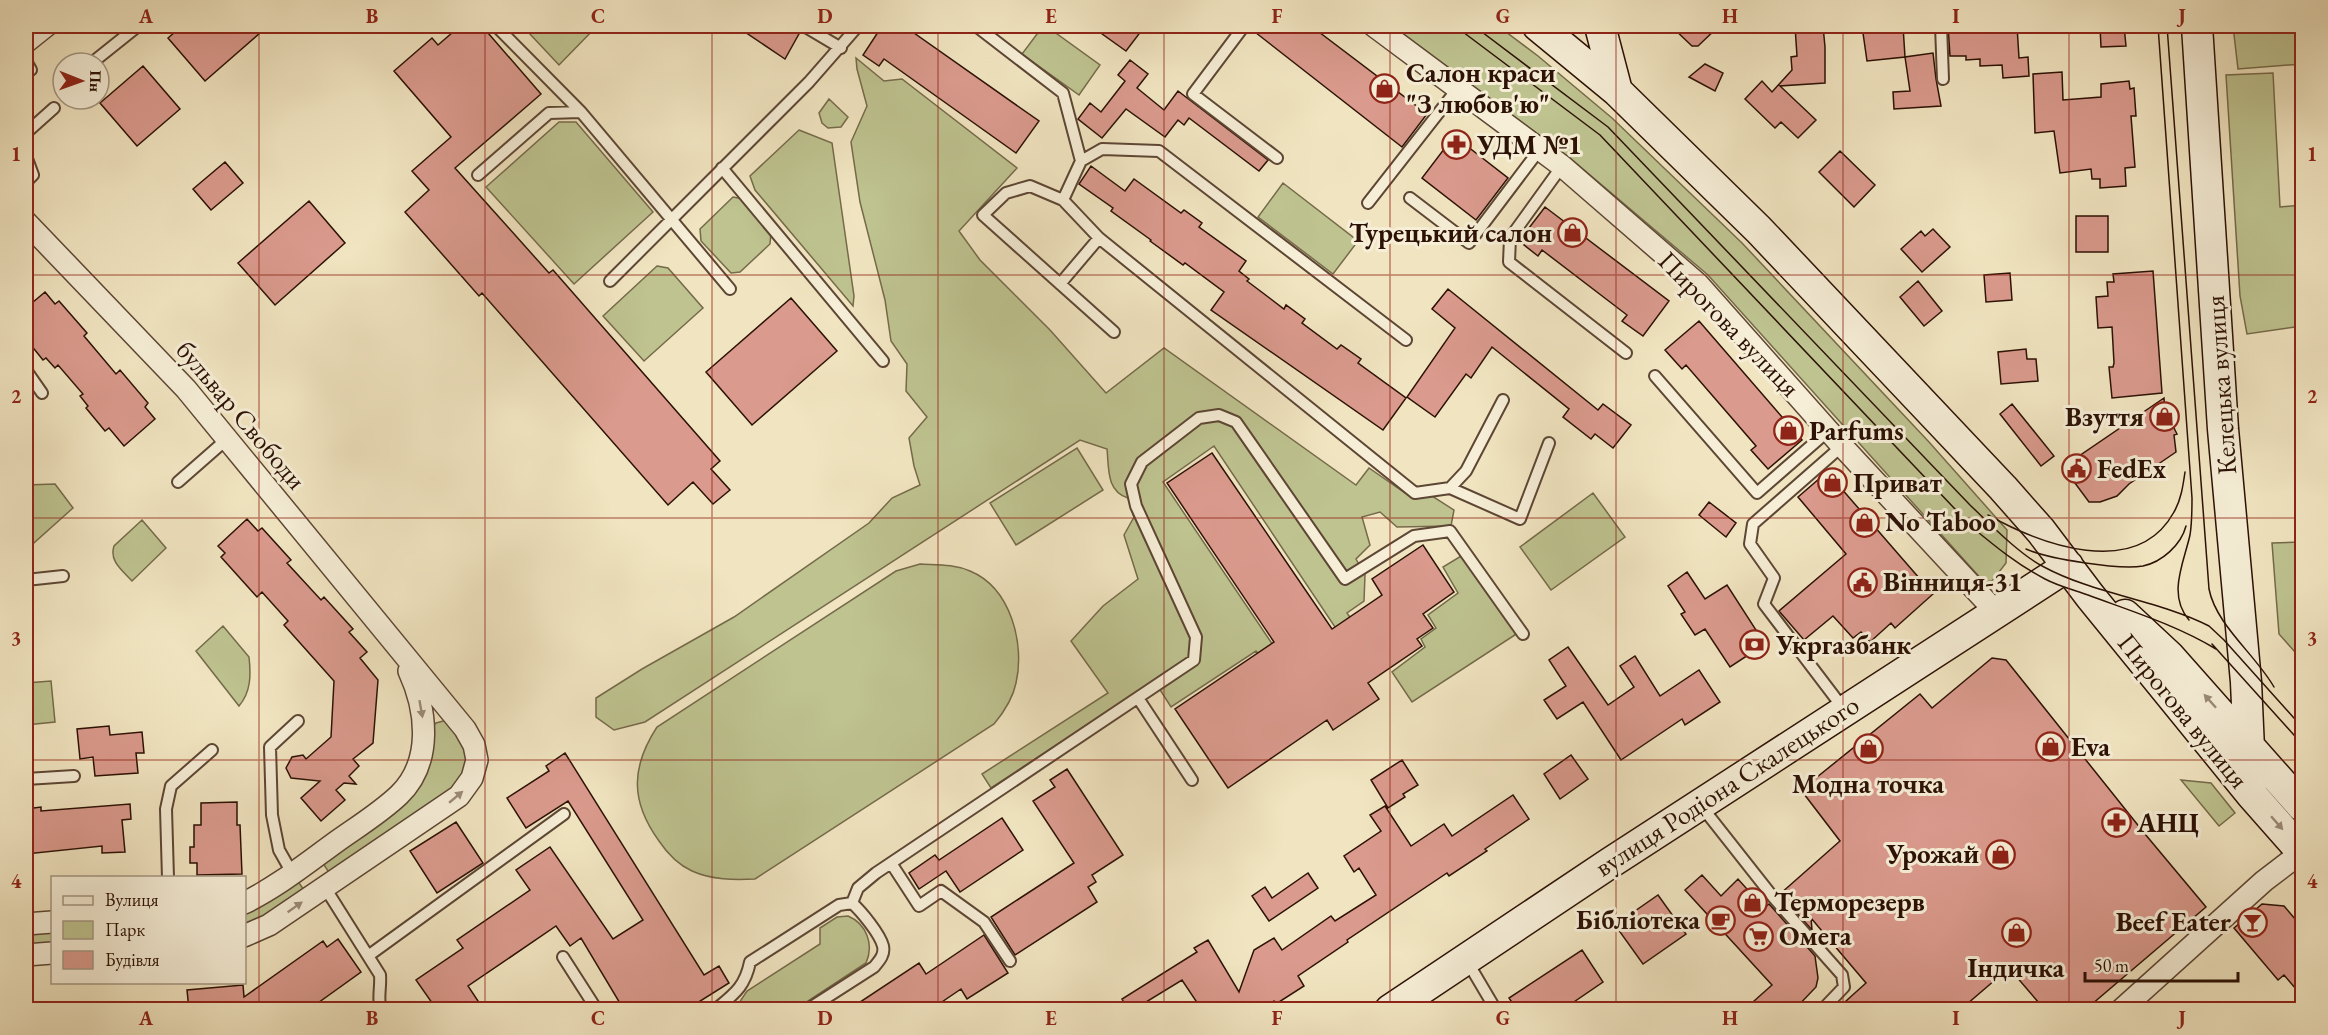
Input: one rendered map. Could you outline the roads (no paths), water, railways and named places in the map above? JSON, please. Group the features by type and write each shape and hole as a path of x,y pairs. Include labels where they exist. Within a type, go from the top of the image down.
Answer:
{"main road":[{"path":"1600,26 1617,91"},
{"name":"Келецька вулиця","path":"2197,26 2223,417 2246,682 2251,794"},
{"name":"Пирогова вулиця","path":"1550,29 1759,230 2003,488 2041,531 2251,794 2302,852"},
{"name":"Пирогова вулиця","path":"2068,566 2169,656 2302,806"},
{"name":"вулиця Родіона Скалецького","path":"1390,1010 1844,710 2068,566"}],"street":[{"path":"26,42 46,26"},
{"name":"Пирогова вулиця","path":"1374,26 1562,166 1698,284 1835,438 1996,612"},
{"name":"бульвар Свободи","path":"29,231 186,389 472,739 477,754 470,782 459,796 264,928 246,935"},
{"name":"бульвар Свободи","path":"246,902 300,868 399,795 414,773 423,747 423,713 417,688 402,654"},
{"path":"2121,1010 2264,881 2302,852"},
{"path":"300,868 324,886"},
{"path":"26,924 51,922"},
{"path":"26,955 51,953"}],"lane":[{"path":"107,51 138,26"},
{"path":"496,26 581,112 730,289"},
{"path":"804,26 841,48"},
{"path":"610,281 841,48 858,26"},
{"path":"976,26 1063,93 1082,161"},
{"path":"1244,26 1193,94 1277,158"},
{"path":"1941,26 1943,79"},
{"path":"1368,203 1458,88"},
{"path":"26,133 51,111"},
{"path":"478,175 549,113 581,112"},
{"path":"1064,200 1082,161 1102,149 1159,151 1406,340"},
{"path":"1410,198 1469,243 1540,149"},
{"path":"26,156 33,175 26,182"},
{"path":"1562,166 1510,238 1509,262 1626,353"},
{"path":"722,168 883,361"},
{"path":"1114,332 983,215 1006,193 1030,186 1064,200 1099,238 1415,493 1450,488 1520,519 1549,443"},
{"path":"1060,284 1099,238"},
{"path":"26,370 42,393"},
{"path":"1655,376 1757,493 1835,438"},
{"path":"1450,488 1466,471 1503,400"},
{"path":"852,903 858,888 891,863 1194,660 1196,637 1136,506 1131,484 1142,462 1199,418 1219,415 1236,422 1345,579 1414,536 1450,531 1523,634"},
{"path":"1835,438 1753,524 1750,544 1773,578 1764,604 1844,710"},
{"path":"178,482 227,439"},
{"path":"26,580 63,576"},
{"path":"1138,698 1192,780"},
{"path":"298,721 270,747 272,815 279,850 300,868"},
{"path":"168,876 166,809 171,786 212,750"},
{"path":"26,779 74,776"},
{"path":"1701,805 1773,897 1842,975 1844,987 1822,1010"},
{"path":"368,956 564,814"},
{"path":"891,863 918,906 941,891 984,922 1010,961"},
{"path":"324,886 380,975 379,1009"},
{"path":"715,1010 740,989 747,976 750,962 839,905 852,903"},
{"path":"807,1010 874,967 882,958 883,946 860,911 852,903"},
{"path":"563,957 597,1010"},
{"path":"1465,959 1496,1010"}],"tram line":[{"path":"1455,26 1600,135 1973,528 2035,574 2153,619 2216,649"},
{"path":"1474,26 1608,127 1970,505 2015,547 2035,562 2063,576 2169,610 2209,626 2302,727"},
{"path":"2158,26 2192,498 2190,535 2181,567 2178,589 2182,610 2189,620"},
{"path":"2167,26 2209,589 2219,615 2274,687"},
{"path":"1988,515 2009,526 2060,545 2086,550 2112,551 2136,546 2157,533 2174,512 2185,472"},
{"path":"2026,549 2084,563 2143,566 2157,561 2170,552 2180,540 2186,526"},
{"path":"2212,644 2302,744"}],"place":[{"name":"Салон краси \"З любов'ю\"","path":"1385,89"},
{"name":"УДМ №1","path":"1456,145"},
{"name":"Турецький салон","path":"1573,233"},
{"name":"Взуття","path":"2165,417"},
{"name":"Parfums","path":"1788,431"},
{"name":"FedEx","path":"2076,469"},
{"name":"Приват","path":"1832,483"},
{"name":"No Taboo","path":"1864,522"},
{"name":"Вінниця-31","path":"1862,582"},
{"name":"Укргазбанк","path":"1755,645"},
{"name":"Eva","path":"2050,747"},
{"name":"Модна точка","path":"1868,749"},
{"name":"АНЦ","path":"2116,823"},
{"name":"Урожай","path":"2000,854"},
{"name":"Терморезерв","path":"1753,902"},
{"name":"Бібліотека","path":"1721,920"},
{"name":"Beef Eater","path":"2252,922"},
{"name":"Індичка","path":"2016,933"},
{"name":"Омега","path":"1758,936"}]}
